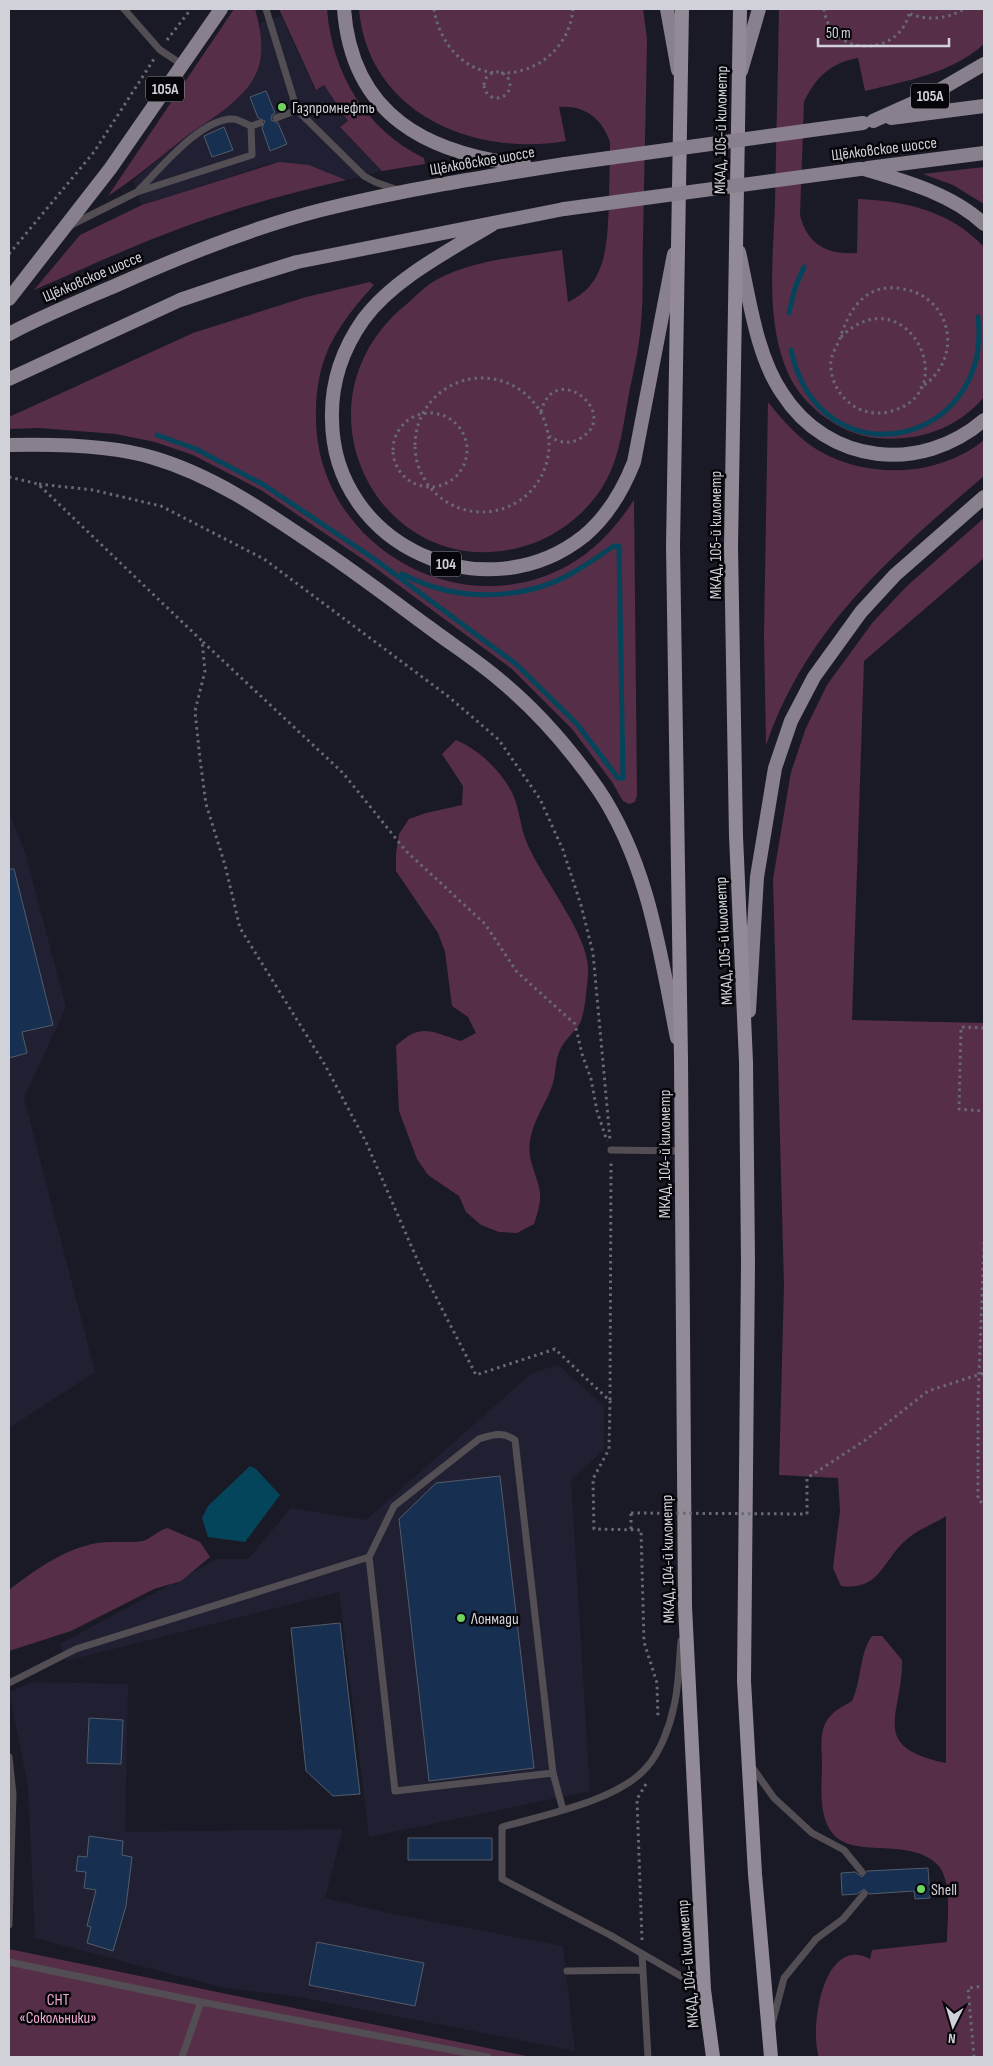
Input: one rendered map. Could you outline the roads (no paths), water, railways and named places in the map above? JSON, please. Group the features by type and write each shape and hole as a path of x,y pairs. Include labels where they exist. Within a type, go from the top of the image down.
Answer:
{"highway":[{"path":"681,1059 673,546 682,9"},
{"name":"МКАД, 105-й километр","path":"740,9 731,546 736,836 746,1062"},
{"name":"МКАД, 104-й километр","path":"681,1059 685,1606 704,1990 713,2057"},
{"path":"746,1062 748,1263 744,1682 747,1760 771,2057"}],"main road":[{"name":"105A","path":"9,299 66,227 221,9"},
{"path":"344,9 346,30 355,62 370,90 392,115 418,135 447,150 486,161 543,167"},
{"path":"667,9 680,80"},
{"path":"738,82 758,9"},
{"name":"105A","path":"868,122 929,96 984,64"},
{"name":"Щёлковское шоссе","path":"9,334 37,319 172,261 265,227 320,211 406,191 543,167 984,106"},
{"name":"Щёлковское шоссе","path":"9,379 180,300 297,262 564,209 984,153"},
{"path":"862,169 907,182 946,199 965,209 984,224"},
{"name":"104","path":"493,224 427,264 385,297 364,319 348,344 337,372 332,402 332,432 338,462 350,489 367,514 388,535 414,552 442,564 471,569 502,569 531,564 559,552 584,536 606,514 623,489 634,462 677,236"},
{"path":"735,237 756,328 771,374 794,410 810,425 828,438 848,447 869,453 890,455 912,454 933,449 954,441 984,420"},
{"path":"9,445 38,444 114,450 152,457 187,469 261,509 360,576 502,681 560,739 599,790 634,855 657,935 681,1059"},
{"path":"746,1062 757,876 775,768 791,721 814,677 861,612 895,575 984,497"}],"lane":[{"path":"124,9 160,50 183,65"},
{"path":"266,9 298,110 364,176 392,189 406,191"},
{"path":"276,118 298,110"},
{"path":"137,192 177,149 211,126 233,119 251,126 260,123"},
{"path":"66,227 137,192 252,156 251,126"},
{"path":"611,1150 682,1151"},
{"path":"553,1773 395,1791 369,1557 394,1506 479,1439 501,1434 508,1435 515,1440 553,1773 563,1810"},
{"path":"9,1683 76,1648 369,1557"},
{"path":"685,1606 674,1706 665,1737 646,1768 617,1791 563,1810 502,1827 502,1879 642,1954 704,1990"},
{"path":"9,1758 13,1794 9,1925"},
{"path":"747,1760 774,1798 812,1833 844,1850 862,1872"},
{"path":"768,2037 784,1978 816,1939 843,1919 864,1894"},
{"path":"642,1954 648,2057"},
{"path":"9,1962 201,2002 488,2057"},
{"path":"567,1971 643,1970"},
{"path":"182,2057 201,2002"}],"water":[{"path":"250,1466 256,1469 280,1495 245,1542 208,1537 202,1518 208,1506"}],"waterway":[{"path":"789,313 795,288 804,267"},
{"path":"791,350 808,392 835,420 867,433 901,432 933,420 959,396 975,361 978,317"},
{"path":"157,435 196,449 264,485 373,558 516,664 577,724 618,778 623,778 619,546 614,546 583,567 557,581 540,587 504,594 468,594 451,591 426,584 402,574"}],"place":[{"name":"Газпромнефть","path":"282,107"},
{"name":"Лонмади","path":"461,1618"},
{"name":"Shell","path":"921,1889"}],"park label":[{"name":"СНТ «Сокольники»","path":"58,2008"}]}
